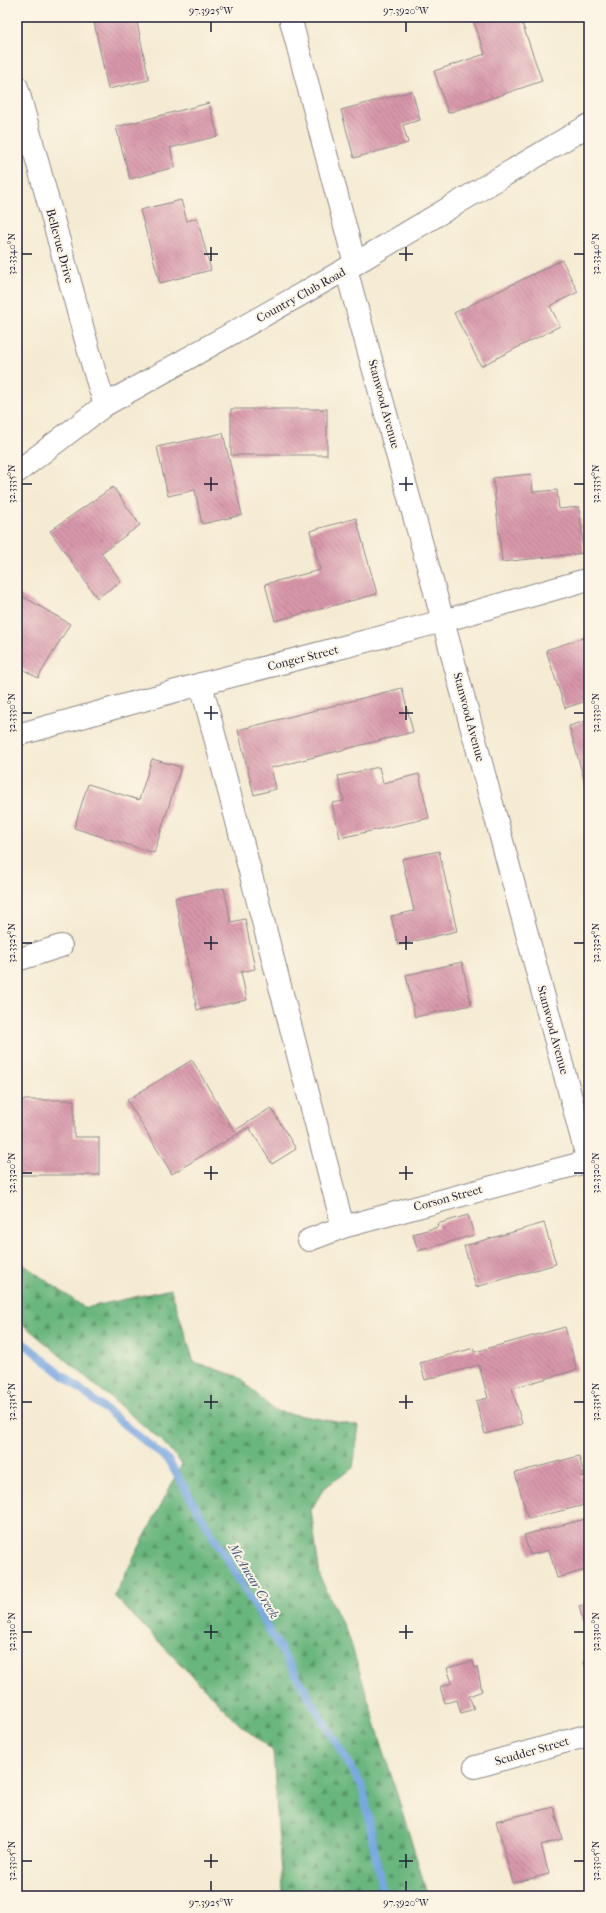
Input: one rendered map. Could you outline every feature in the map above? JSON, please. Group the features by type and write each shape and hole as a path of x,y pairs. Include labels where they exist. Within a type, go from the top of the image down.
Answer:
{"street":[{"name":"Stanwood Avenue","path":"290,17 351,267 443,622 589,1162"},
{"name":"Bellevue Drive","path":"17,87 94,370 105,405"},
{"name":"Country Club Road","path":"17,472 105,405 351,267 589,126"},
{"name":"Conger Street","path":"17,735 201,684 443,622 589,579"},
{"path":"201,684 343,1227"},
{"path":"17,960 60,946"},
{"name":"Corson Street","path":"309,1240 343,1227 589,1162"},
{"name":"Scudder Street","path":"475,1767 589,1735"}],"green space":[{"path":"17,1260 85,1308 171,1289 194,1362 237,1376 275,1411 359,1426 353,1468 324,1488 311,1510 320,1577 350,1640 428,1896 284,1896 282,1890 273,1751 240,1725 114,1596 182,1464 162,1441 25,1326 17,1322"}],"building":[{"path":"93,17 136,17 149,80 108,89"},
{"path":"472,17 520,17 542,81 448,113 434,71 485,54"},
{"path":"412,91 420,120 403,125 408,143 354,158 341,110"},
{"path":"209,103 218,136 170,148 175,167 130,179 116,127"},
{"path":"181,200 187,221 197,218 211,270 160,283 140,210"},
{"path":"562,260 578,292 550,306 560,326 481,366 454,313"},
{"path":"231,409 327,409 327,455 231,455"},
{"path":"223,433 242,515 202,524 195,490 168,496 157,447"},
{"path":"531,474 533,492 557,490 559,509 579,507 584,553 502,562 493,478"},
{"path":"113,487 140,525 101,553 121,581 97,598 50,531"},
{"path":"356,518 377,594 275,621 265,584 320,570 310,531"},
{"path":"17,593 70,624 38,678 17,666"},
{"path":"589,636 589,700 565,708 546,650"},
{"path":"402,688 413,732 271,768 276,789 254,795 238,730"},
{"path":"589,720 589,797 569,726"},
{"path":"152,759 181,767 154,853 74,828 88,784 139,800"},
{"path":"379,767 383,783 419,774 429,818 340,838 332,803 344,801 338,776"},
{"path":"439,851 457,931 398,945 391,916 414,911 402,859"},
{"path":"224,888 231,922 245,919 255,969 241,972 247,1000 197,1010 175,898"},
{"path":"462,962 471,1005 415,1017 406,975"},
{"path":"192,1060 234,1131 271,1108 296,1149 272,1164 249,1127 172,1174 127,1100"},
{"path":"17,1100 74,1100 74,1137 99,1137 99,1175 17,1175"},
{"path":"468,1215 474,1235 418,1251 413,1234 438,1227 437,1224"},
{"path":"544,1223 556,1264 476,1287 464,1246"},
{"path":"565,1327 577,1370 512,1388 522,1424 485,1434 476,1401 488,1398 479,1365 425,1380 420,1363 474,1348 475,1352"},
{"path":"579,1456 584,1474 581,1475 581,1477 589,1475 589,1504 528,1519 515,1473"},
{"path":"589,1518 589,1569 557,1578 549,1550 530,1555 524,1535"},
{"path":"589,1604 589,1644 579,1606"},
{"path":"589,1660 589,1680 584,1662"},
{"path":"473,1661 475,1668 477,1667 482,1691 469,1696 474,1709 461,1713 457,1700 445,1703 440,1687 452,1683 447,1668"},
{"path":"554,1807 562,1839 541,1845 549,1874 513,1883 496,1821"}],"waterway":[{"name":"McAnear Creek","path":"17,1338 168,1460 363,1788 383,1896"}]}
